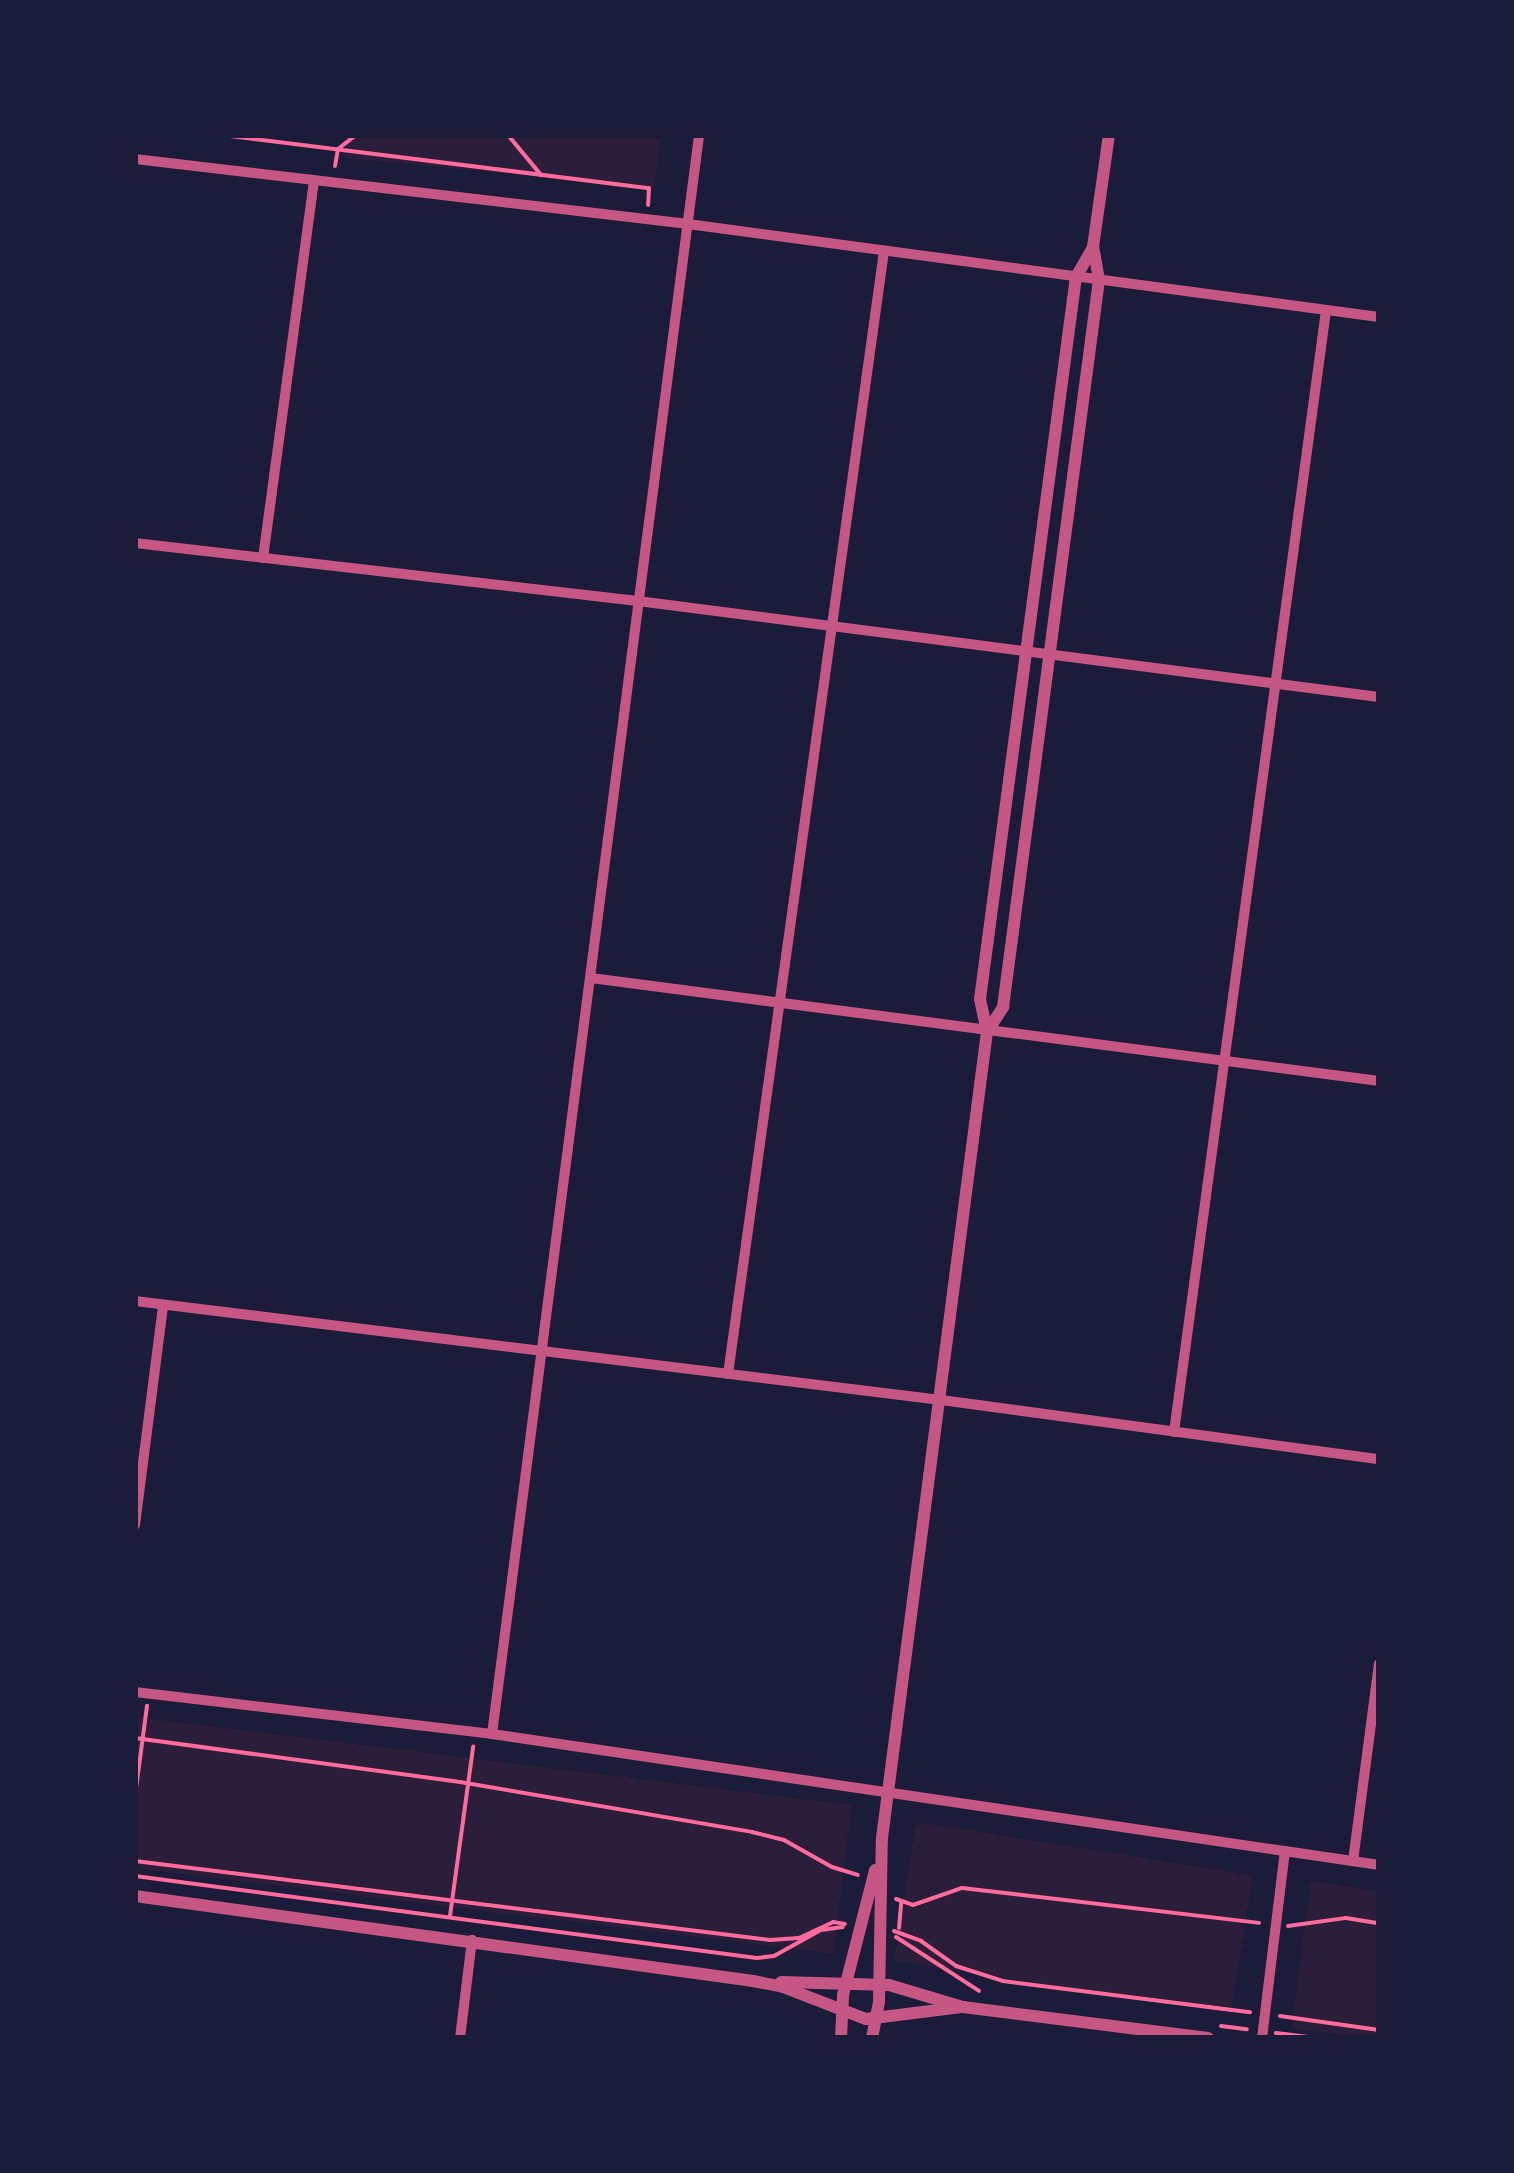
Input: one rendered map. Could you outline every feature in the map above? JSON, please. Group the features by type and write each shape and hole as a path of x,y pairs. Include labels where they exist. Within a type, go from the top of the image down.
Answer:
{"street":[{"path":"492,1734 699,135"},
{"path":"987,1032 1003,1007 1100,280 1093,247 1109,135"},
{"path":"135,159 688,224 1379,317"},
{"path":"264,558 314,180"},
{"path":"872,2038 879,1984 876,1885 987,1032 980,999 1076,277 1093,247"},
{"path":"728,1374 884,251"},
{"path":"1174,1432 1326,310"},
{"path":"135,542 638,601 1379,697"},
{"path":"591,978 1379,1080"},
{"path":"135,1301 942,1400 1379,1459"},
{"path":"135,1526 163,1305"},
{"path":"1353,1861 1379,1664"},
{"path":"135,1692 492,1734 1379,1865"},
{"path":"1262,2034 1285,1851"},
{"path":"841,2038 846,1982 876,1885"},
{"path":"135,1896 753,1982 782,1987 841,2012 876,2018 963,2007"},
{"path":"460,2038 472,1940"},
{"path":"753,1982 879,1984 963,2007 1206,2031"}],"path":[{"path":"222,135 650,188 646,220"},
{"path":"332,182 338,150 356,135"},
{"path":"508,135 541,175"},
{"path":"135,1796 149,1693"},
{"path":"450,1917 475,1732"},
{"path":"135,1738 468,1783 752,1832 784,1840 913,1906 962,1888 1297,1928 1346,1918 1379,1922"},
{"path":"135,1861 770,1940 800,1938 833,1922 860,1928"},
{"path":"135,1876 757,1958 774,1956 829,1928 860,1928"},
{"path":"879,1931 908,1941 951,1976 994,1996"},
{"path":"879,1931 921,1941 956,1966 1003,1981 1379,2030"},
{"path":"1206,2031 1315,2038"}],"shaded area":[{"path":"347,135 661,135 654,188 344,158"},
{"path":"135,1717 852,1805 833,1954 135,1868"},
{"path":"916,1822 1253,1875 1231,2014 894,1960"},
{"path":"1311,1881 1379,1891 1379,2038 1291,2029"}]}
